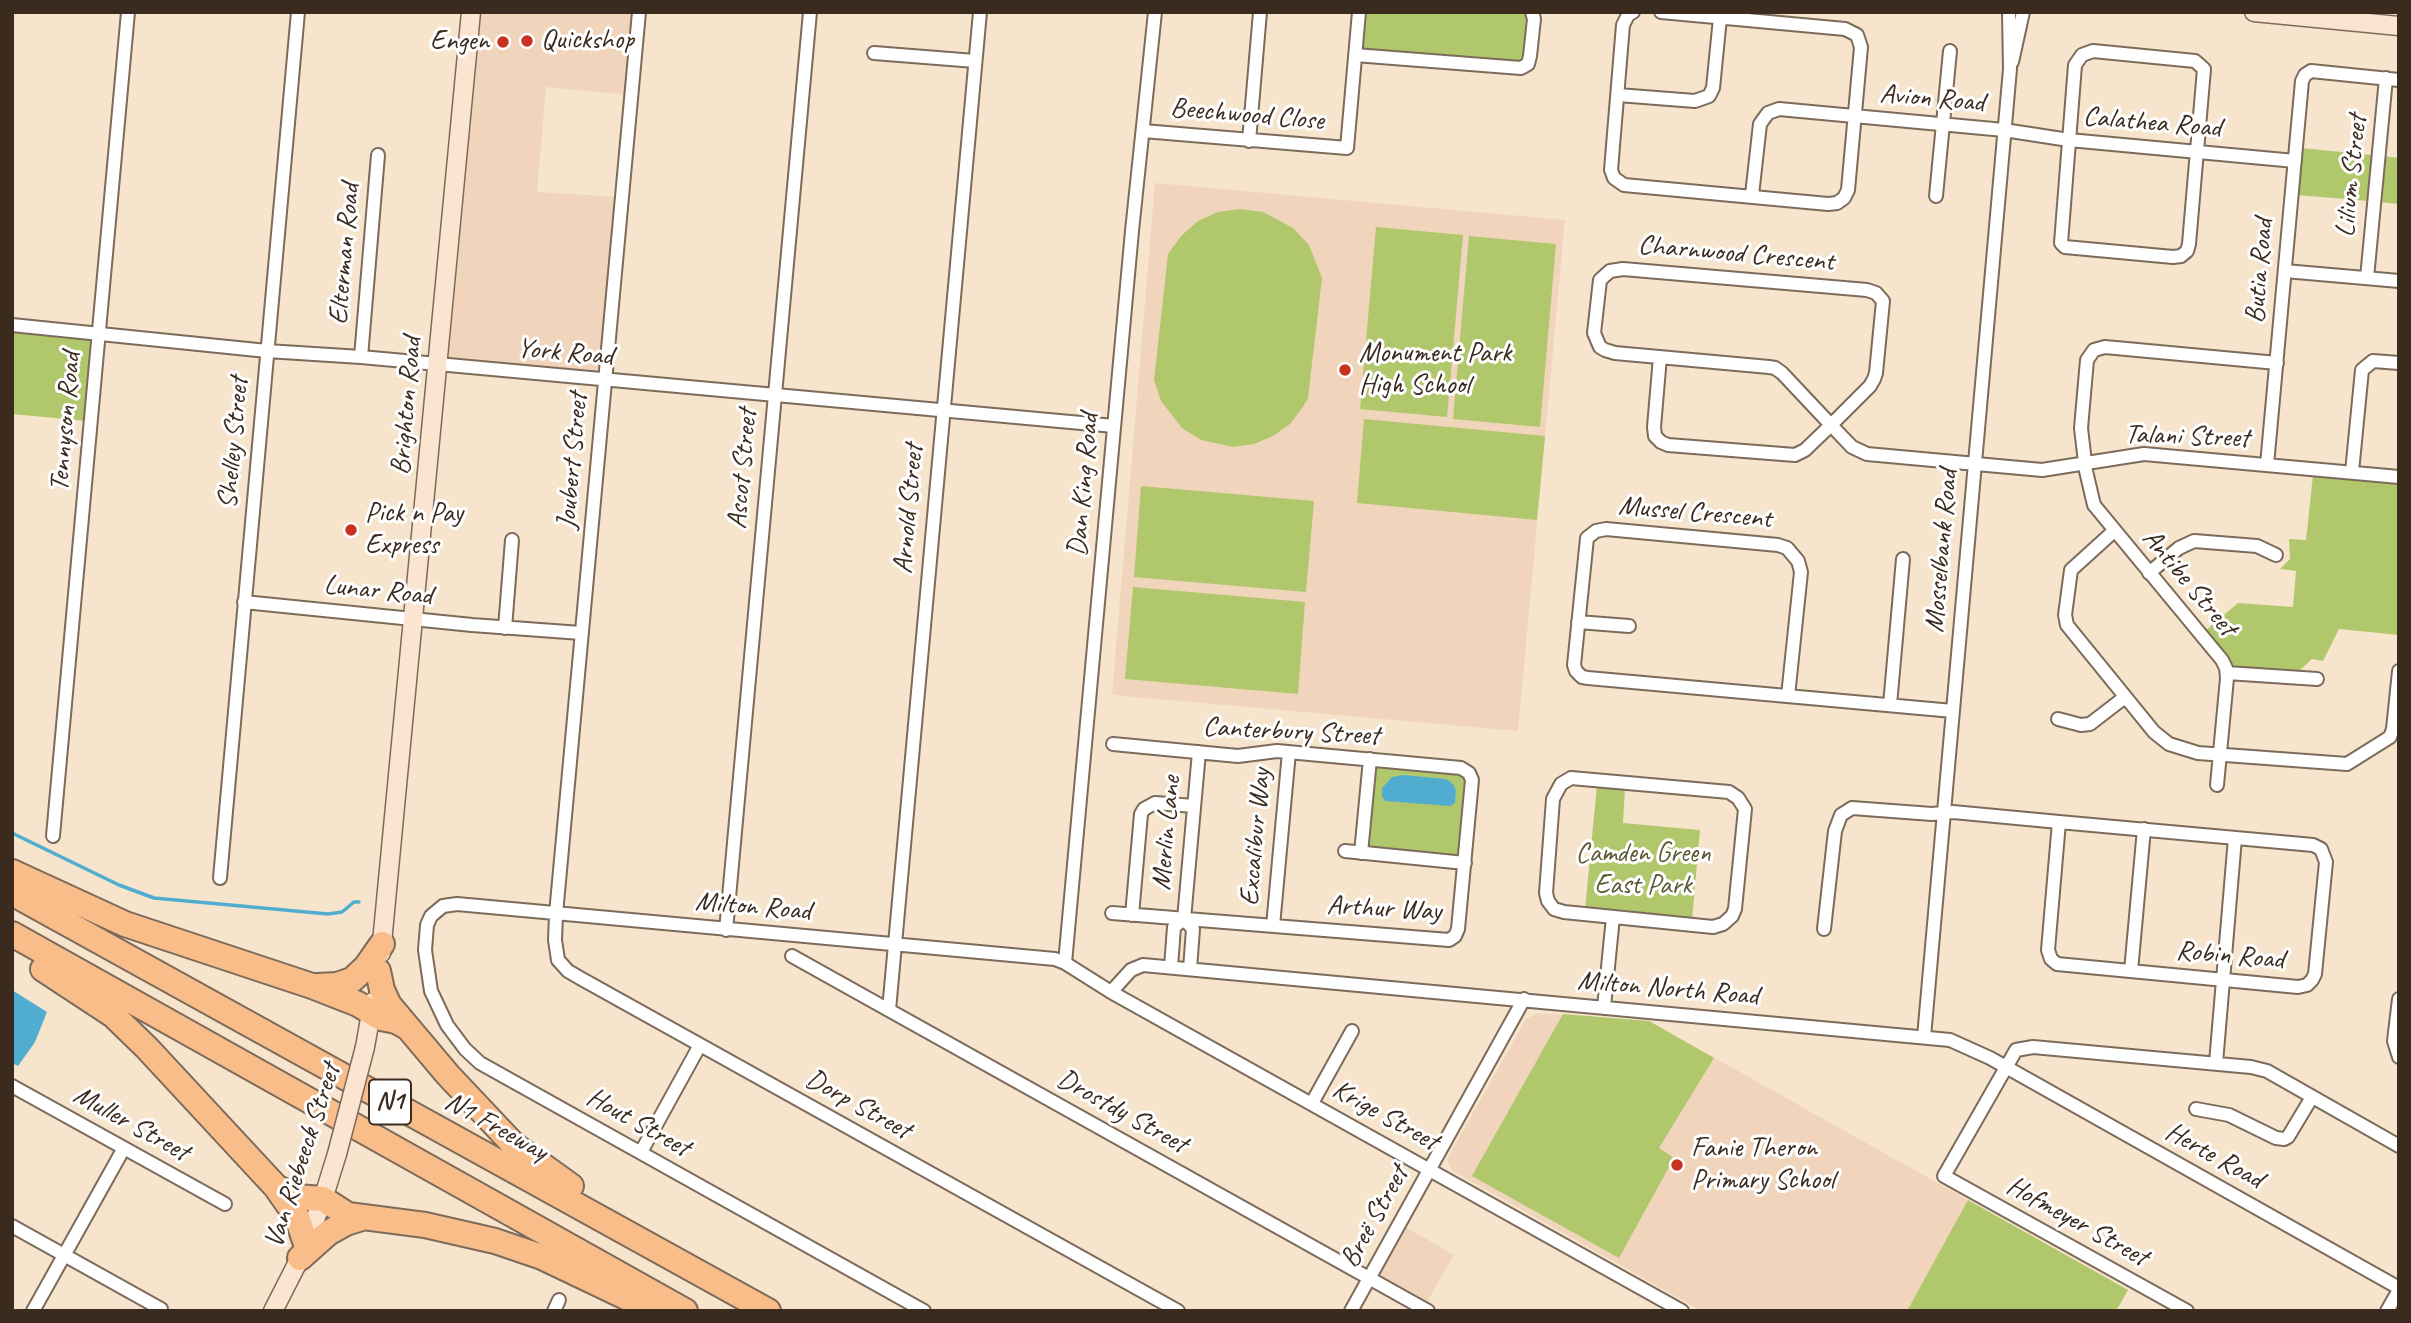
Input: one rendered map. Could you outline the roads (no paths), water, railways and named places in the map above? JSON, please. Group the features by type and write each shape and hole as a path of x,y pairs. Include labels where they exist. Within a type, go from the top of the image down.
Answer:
{"highway":[{"path":"12,872 125,924 312,986 408,1028"},
{"name":"N1 Freeway","path":"12,893 768,1311"},
{"name":"N1","path":"12,934 685,1311"},
{"path":"312,986 337,985 352,980 366,967 382,944"},
{"path":"12,950 86,996 118,1020 148,1048 276,1188 296,1217 303,1251 328,1233 362,1218"},
{"path":"378,971 389,1005 408,1028 493,1125 538,1164 779,1311"},
{"path":"276,1188 296,1197 323,1199 339,1211 362,1218 425,1225 495,1241 542,1258 655,1311"}],"main road":[{"name":"Brighton Road","path":"372,1013 382,944 471,12"},
{"path":"2254,12 2399,26"},
{"name":"Van Riebeeck Street","path":"273,1311 303,1251 323,1199 372,1013"}],"street":[{"name":"Tennyson Road","path":"53,836 128,12"},
{"name":"Shelley Street","path":"220,878 298,12"},
{"name":"Joubert Street","path":"556,914 639,12"},
{"name":"Ascot Street","path":"726,930 810,12"},
{"name":"Arnold Street","path":"889,1010 980,12"},
{"name":"Dan King Road","path":"1065,963 1155,12"},
{"path":"1249,141 1260,12"},
{"path":"1359,12 1355,55 1521,68 1528,64 1530,56 1534,19 1532,12"},
{"path":"1633,12 1628,15 1623,25 1611,170 1619,182 1624,185 1828,204 1841,201 1848,190 1861,47 1859,38 1845,29 1661,12"},
{"name":"Mosselbank Road","path":"1924,1037 2010,69 2009,12"},
{"name":"Mosselbank Road","path":"2010,69 2023,12"},
{"path":"1618,95 1695,101 1709,96 1713,89 1720,18"},
{"path":"1936,196 1950,51"},
{"path":"2093,51 2195,61 2202,65 2204,73 2189,244 2184,253 2173,257 2065,247 2060,238 2068,140 2075,65 2082,55 2093,51"},
{"path":"874,53 975,61"},
{"name":"Beechwood Close","path":"1143,131 1347,148 1355,55"},
{"name":"Butia Road","path":"2267,465 2302,81 2305,75 2311,72 2393,79"},
{"name":"Lilium Street","path":"2367,278 2393,79"},
{"name":"Avion Road","path":"1752,195 1760,124 1768,113 1779,110 2004,130"},
{"name":"Calathea Road","path":"2004,130 2068,140 2295,160"},
{"name":"Elterman Road","path":"361,357 379,155"},
{"name":"Charnwood Crescent","path":"1623,269 1867,290 1875,293 1883,301 1884,307 1877,373 1870,386 1830,425 1775,368 1605,351 1596,341 1594,333 1600,280 1610,271 1623,269"},
{"path":"2285,271 2399,281"},
{"name":"York Road","path":"12,325 267,351 361,357 1114,426"},
{"name":"Antibe Street","path":"2217,785 2227,673 2222,660 2094,505 2081,428 2087,360 2091,353 2105,347 2277,363"},
{"path":"1660,357 1654,427 1655,436 1661,442 1795,455 1805,450 1830,425"},
{"path":"2352,472 2362,370 2373,361 2399,363"},
{"name":"Talani Street","path":"1830,425 1852,447 1867,454 1975,465 2042,470 2144,454 2399,477"},
{"name":"Mussel Crescent","path":"1788,696 1801,572 1795,556 1783,546 1619,531 1596,531 1589,536 1585,542 1574,665 1582,677 1788,696 1890,705 1953,711"},
{"path":"2114,531 2071,570 2065,615 2070,631 2154,732 2169,744 2185,750 2220,754 2340,765 2353,762 2390,737 2399,671"},
{"path":"505,628 512,540"},
{"path":"2149,573 2179,548 2194,541 2257,546 2276,555"},
{"path":"1890,705 1903,559"},
{"name":"Lunar Road","path":"244,602 581,633"},
{"path":"1578,622 1629,626"},
{"path":"2227,673 2317,679"},
{"path":"2058,719 2081,725 2090,724 2125,697"},
{"name":"Canterbury Street","path":"1113,744 1238,756 1267,751 1289,752 1466,770"},
{"name":"Merlin Lane","path":"1171,967 1174,927 1184,919 1199,752"},
{"name":"Excalibur Way","path":"1273,926 1289,752"},
{"path":"1361,853 1370,759"},
{"name":"Arthur Way","path":"1112,913 1449,940 1455,936 1458,929 1465,863 1472,780 1466,770"},
{"path":"1571,778 1625,782 1729,792 1741,801 1745,809 1735,909 1728,920 1713,926 1613,917 1558,911 1548,901 1546,893 1553,799 1560,784 1571,778"},
{"path":"1132,915 1141,814 1155,803 1194,806"},
{"name":"Robin Road","path":"1824,929 1835,831 1841,815 1852,808 2059,822 2313,845 2321,849 2326,862 2315,974 2312,980 2307,985 2298,987 2053,962 2049,955 2059,822"},
{"path":"2131,971 2144,830"},
{"path":"2216,1063 2235,838"},
{"path":"1345,852 1465,863"},
{"name":"Milton Road","path":"438,910 443,906 457,904 1044,957 1065,963"},
{"name":"Hout Street","path":"438,910 427,925 425,950 428,980 447,1025 465,1049 480,1063 924,1311"},
{"name":"Dorp Street","path":"556,914 556,952 558,960 568,971 1178,1311"},
{"path":"1604,1007 1613,917"},
{"name":"Merlin Lane","path":"1184,919 1193,929 1190,969"},
{"name":"Drostdy Street","path":"792,956 1428,1311"},
{"name":"Krige Street","path":"1065,963 1111,992 1682,1311"},
{"name":"Milton North Road","path":"1111,992 1133,968 1143,965 1171,967 1924,1037 1957,1042 2005,1068"},
{"name":"Breë Street","path":"1351,1311 1524,999"},
{"path":"2399,999 2394,1041 2399,1057"},
{"path":"1312,1103 1352,1031"},
{"path":"641,1152 700,1045"},
{"path":"2005,1068 2016,1050 2033,1047 2251,1067 2267,1071 2399,1146"},
{"name":"Hofmeyer Street","path":"2005,1068 1944,1176 2187,1311"},
{"name":"Herte Road","path":"2005,1068 2399,1289"},
{"name":"Muller Street","path":"12,1086 225,1204"},
{"path":"2196,1109 2229,1115 2276,1139 2284,1139 2288,1138 2312,1097"},
{"path":"33,1311 124,1148"},
{"path":"12,1226 161,1309"},
{"path":"2387,1311 2399,1289"}],"water":[{"path":"1403,775 1446,779 1456,790 1455,803 1450,806 1385,801 1382,788 1392,777"},
{"path":"12,990 47,1012 35,1042 18,1066 12,1063"}],"waterway":[{"path":"12,833 119,885 154,898 328,914 342,912 354,902 359,902"}],"place":[{"name":"Quickshop","path":"527,41"},
{"name":"Engen","path":"503,42"},
{"name":"Monument Park High School","path":"1345,370"},
{"name":"Pick n Pay Express","path":"351,530"},
{"name":"Fanie Theron Primary School","path":"1677,1165"}],"park label":[{"name":"Camden Green East Park","path":"1643,870"}]}
